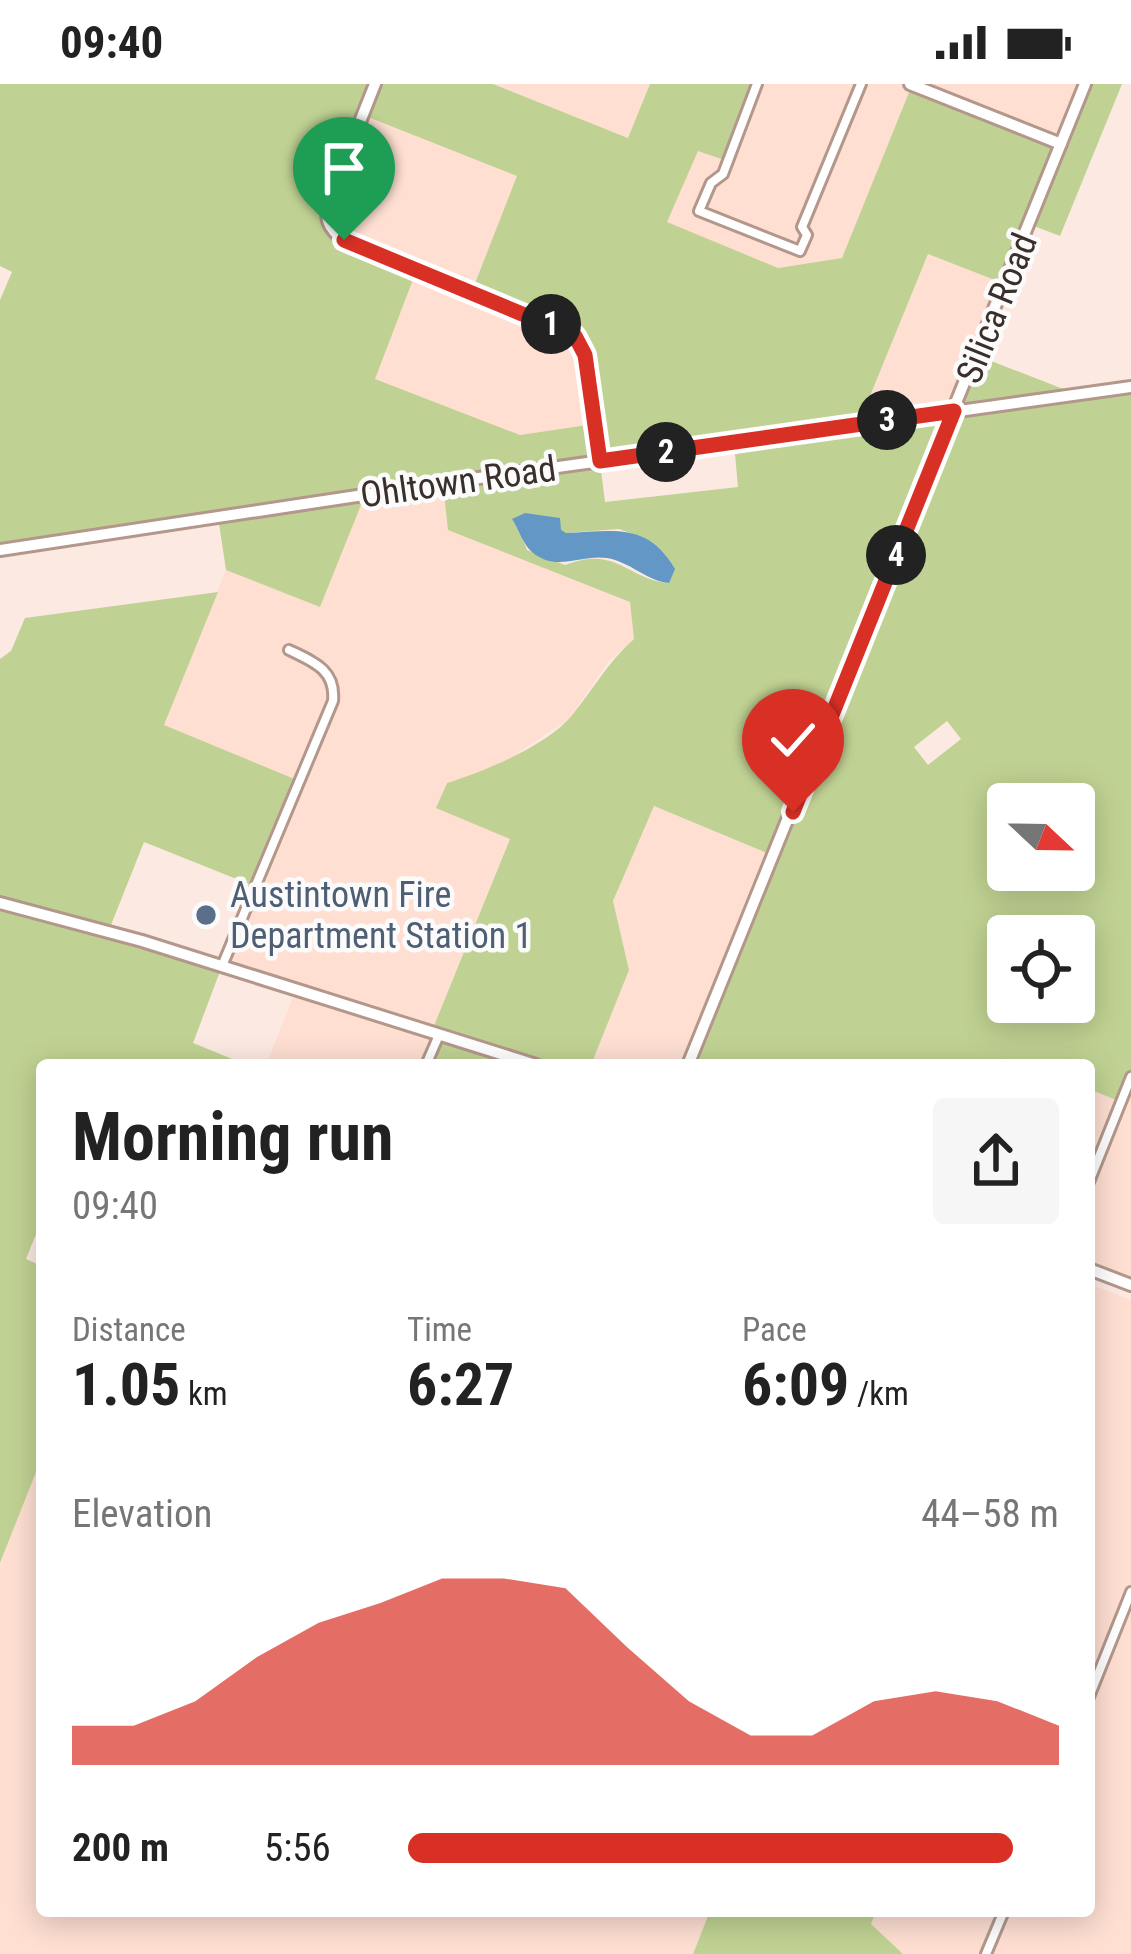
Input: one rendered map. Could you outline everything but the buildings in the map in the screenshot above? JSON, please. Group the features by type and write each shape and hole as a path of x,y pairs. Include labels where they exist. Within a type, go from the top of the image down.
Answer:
{"street":[{"path":"375,84 329,200 330,227 344,240 575,336 585,355 600,461"},
{"path":"757,84 723,174 711,183 698,211 800,251 807,235 802,227 861,84"},
{"path":"910,84 1061,144"},
{"name":"Silica Road","path":"690,1059 1085,84"},
{"name":"Ohltown Road","path":"0,550 1131,387"},
{"path":"222,967 333,701 332,680 324,668 290,650"},
{"path":"0,903 71,920 517,1059"},
{"path":"429,1059 439,1035"},
{"path":"1095,1167 1131,1077"},
{"path":"1095,1271 1131,1286"},
{"path":"1095,1682 1131,1592"},
{"path":"986,1954 1001,1917"}],"shaded area":[{"path":"493,84 650,84 629,138"},
{"path":"757,84 1085,84 1061,144 912,85 842,258 778,268 666,223 698,150 726,161"},
{"path":"363,114 518,176 580,342 595,424 520,435 374,379 417,269 341,238 327,222"},
{"path":"928,254 1005,284 954,411 859,424"},
{"path":"443,483 449,530 630,601 634,639 609,661 569,719 492,770 446,783 437,808 510,838 431,1032 439,1035 429,1059 268,1059 296,990 222,966 297,780 163,725 226,570 320,607 365,494"},
{"path":"653,806 774,856 690,1059 593,1059 629,970 613,902"},
{"path":"1131,1077 1131,1285 1095,1271 1095,1091 1121,1101"},
{"path":"1095,1286 1131,1300 1131,1954 903,1954 870,1924 873,1917 1095,1917"},
{"path":"36,1472 36,1917 708,1917 693,1954 0,1954 0,1563"}],"green space":[{"path":"0,84 493,84 628,138 650,84 757,84 727,161 698,151 667,222 778,268 842,258 912,85 1061,144 1085,84 1122,84 1060,236 1029,224 1005,284 928,254 859,423 954,411 976,355 1076,394 1131,387 1131,1077 1121,1102 1095,1091 1095,1059 690,1059 774,856 654,806 613,901 629,970 593,1059 429,1059 439,1036 431,1033 510,839 436,808 447,783 514,756 562,725 634,639 630,602 448,530 443,484 365,495 320,607 226,570 218,517 0,550 0,300 12,272 0,266","holes":["363,115 517,176 472,291 580,342 594,424 520,435 375,379 417,269 335,233 329,200","734,443 738,487 605,502 600,462","619,529 653,543 664,553 674,570 668,583 609,561 565,565 527,550 520,531","947,721 961,739 928,765 914,747"]},
{"path":"218,592 164,725 297,780 254,886 144,842 109,930 222,966 193,1043 232,1059 36,1059 36,1234 26,1259 36,1263 36,1472 0,1563 0,659 11,651 25,618"},
{"path":"708,1917 874,1917 871,1924 903,1954 693,1954"}],"water":[{"path":"525,513 560,518 566,533 614,531 641,536 665,554 675,569 669,583 604,558 542,559 529,549 512,519"}],"place":[{"name":"Austintown Fire Department Station 1","path":"206,915"}],"route":[{"path":"344,240 575,336 585,355 600,461 954,411 793,812"}]}
